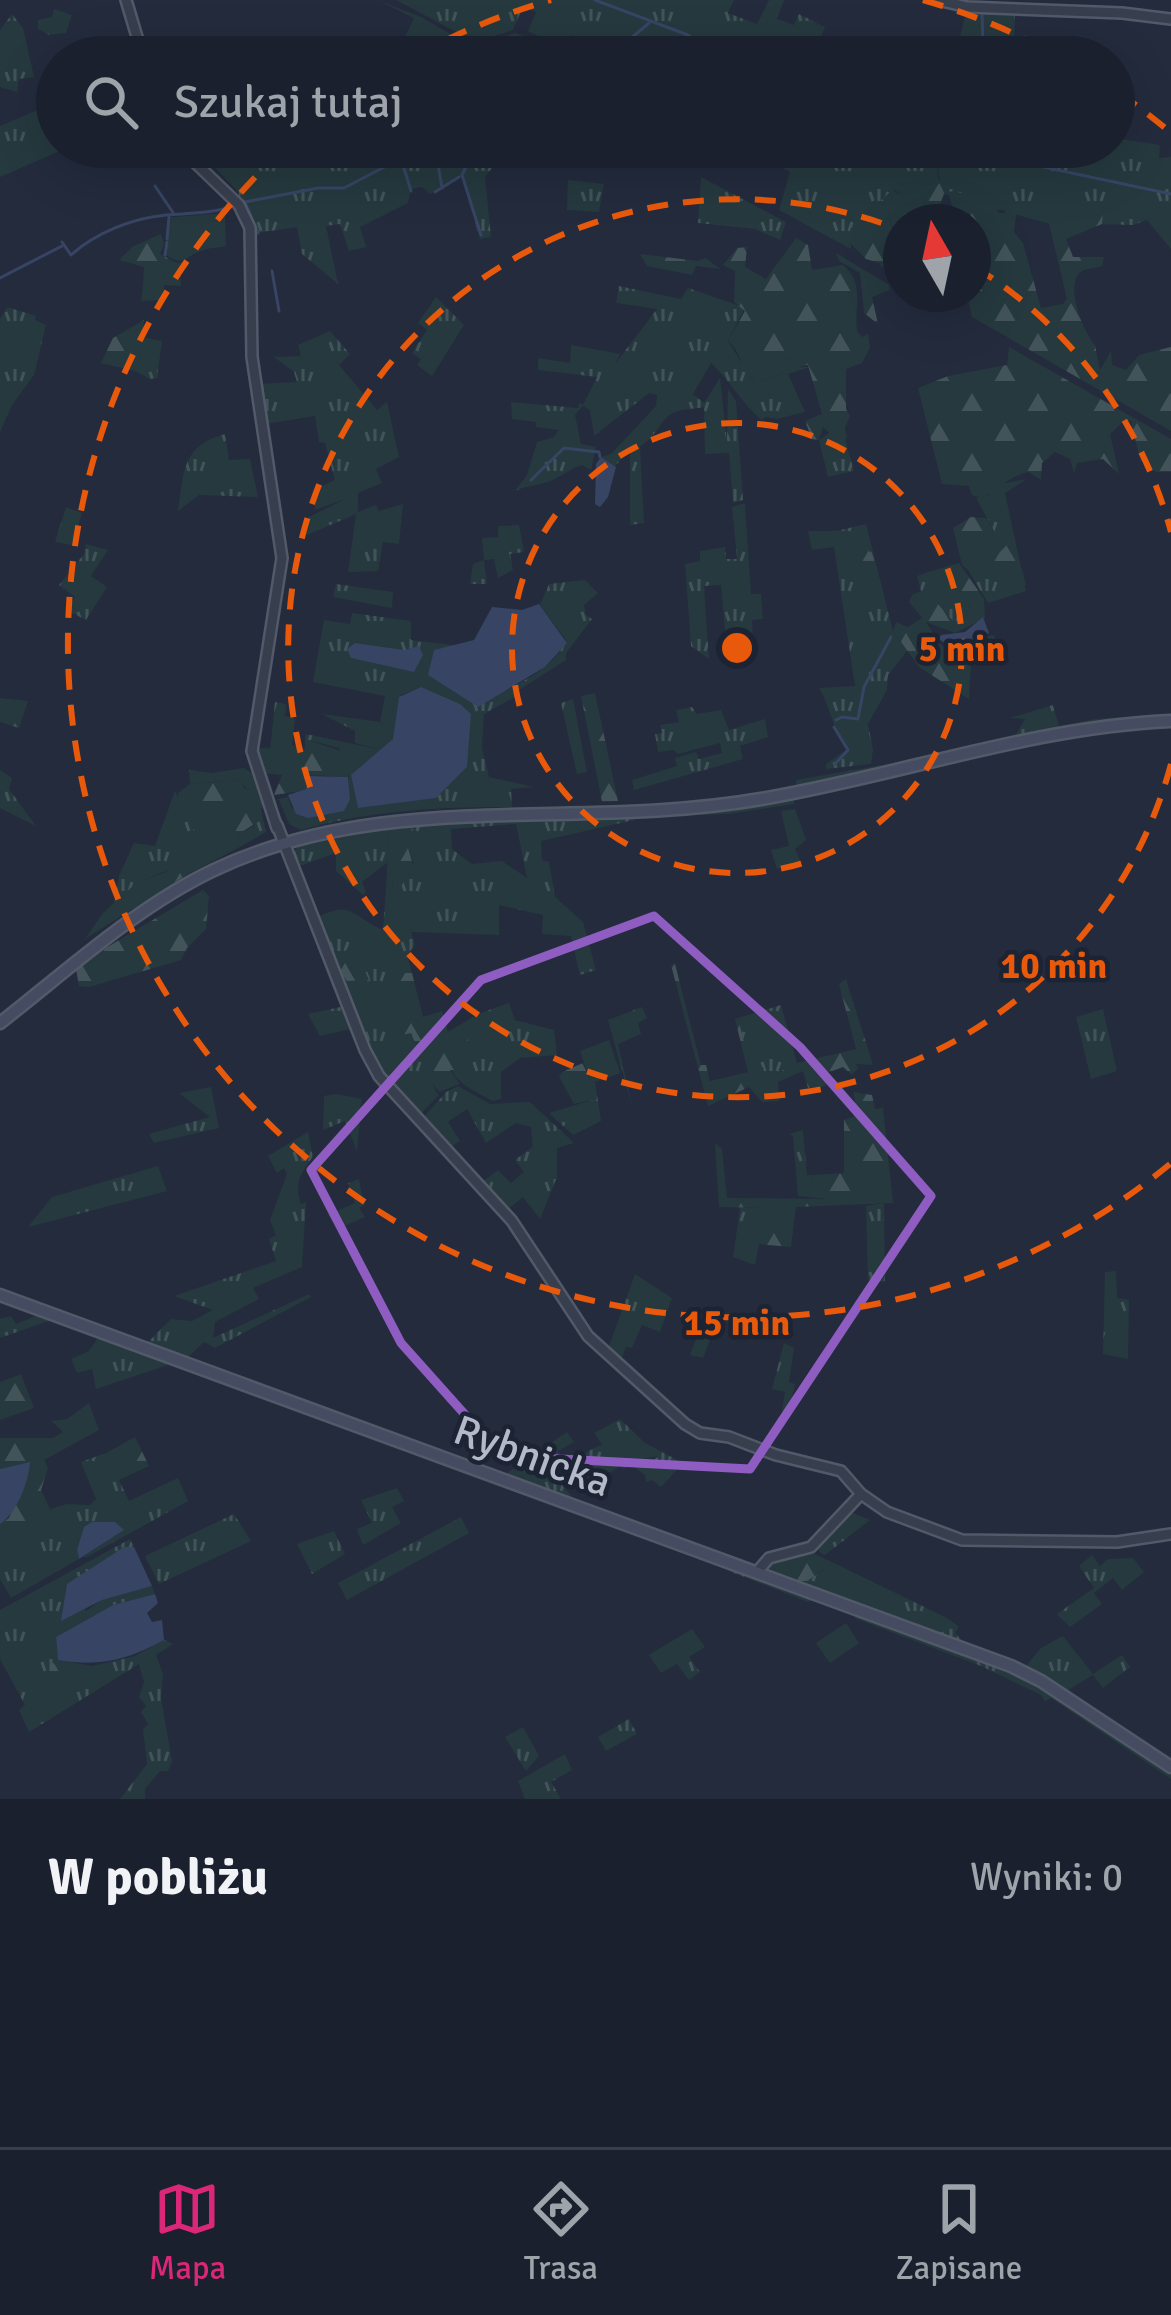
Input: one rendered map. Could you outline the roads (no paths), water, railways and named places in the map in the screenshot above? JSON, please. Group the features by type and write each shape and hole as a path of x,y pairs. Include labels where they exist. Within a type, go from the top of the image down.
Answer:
{"main road":[{"path":"0,1023 147,911 285,845 426,819 693,807 796,792 1056,735 1171,721"},
{"name":"Rybnicka","path":"0,1295 980,1653 1041,1681 1171,1767"}],"street":[{"path":"126,0 137,36"},
{"path":"938,0 967,7 1171,19"},
{"path":"201,168 239,205 251,235 252,357 282,557 252,744 254,767 375,1070 510,1218 588,1336 692,1430 841,1471 857,1493 887,1512 968,1541 1117,1542 1171,1534"},
{"path":"758,1572 769,1558 811,1547 857,1493"}],"water":[{"path":"601,457 616,467 608,497 600,507 595,504 596,464"},
{"path":"539,604 567,643 545,667 478,707 428,675 434,650 474,640 492,607 522,610"},
{"path":"983,617 989,633 971,639 968,660 939,639 965,632"},
{"path":"355,643 404,650 419,646 423,655 414,672 351,658 347,649"},
{"path":"421,687 471,714 467,767 436,798 358,808 351,775 393,739 399,697"},
{"path":"309,776 348,777 350,799 344,811 308,818 296,814 288,795 306,789"},
{"path":"30,1462 21,1497 0,1524 0,1469"},
{"path":"92,1522 115,1522 124,1530 79,1559 84,1527"},
{"path":"124,1547 134,1547 152,1586 102,1600 61,1621 67,1584"},
{"path":"155,1594 158,1603 147,1613 152,1622 162,1620 164,1640 113,1660 58,1660 56,1637 113,1605"}],"waterway":[{"path":"595,0 689,36"},
{"path":"982,13 983,36"},
{"path":"634,36 649,23"},
{"path":"258,233 245,202 318,188 344,188 383,168"},
{"path":"404,168 411,191"},
{"path":"439,168 442,188"},
{"path":"466,168 462,175 481,235"},
{"path":"1048,168 1171,194"},
{"path":"435,192 459,177"},
{"path":"155,186 174,214"},
{"path":"62,242 71,255 128,223 233,206"},
{"path":"167,239 169,217"},
{"path":"165,255 167,242"},
{"path":"0,278 62,246"},
{"path":"272,271 279,311"},
{"path":"531,480 564,448 599,452 600,457"},
{"path":"836,720 858,719 864,687 891,637"},
{"path":"834,727 848,750 835,764"}]}
